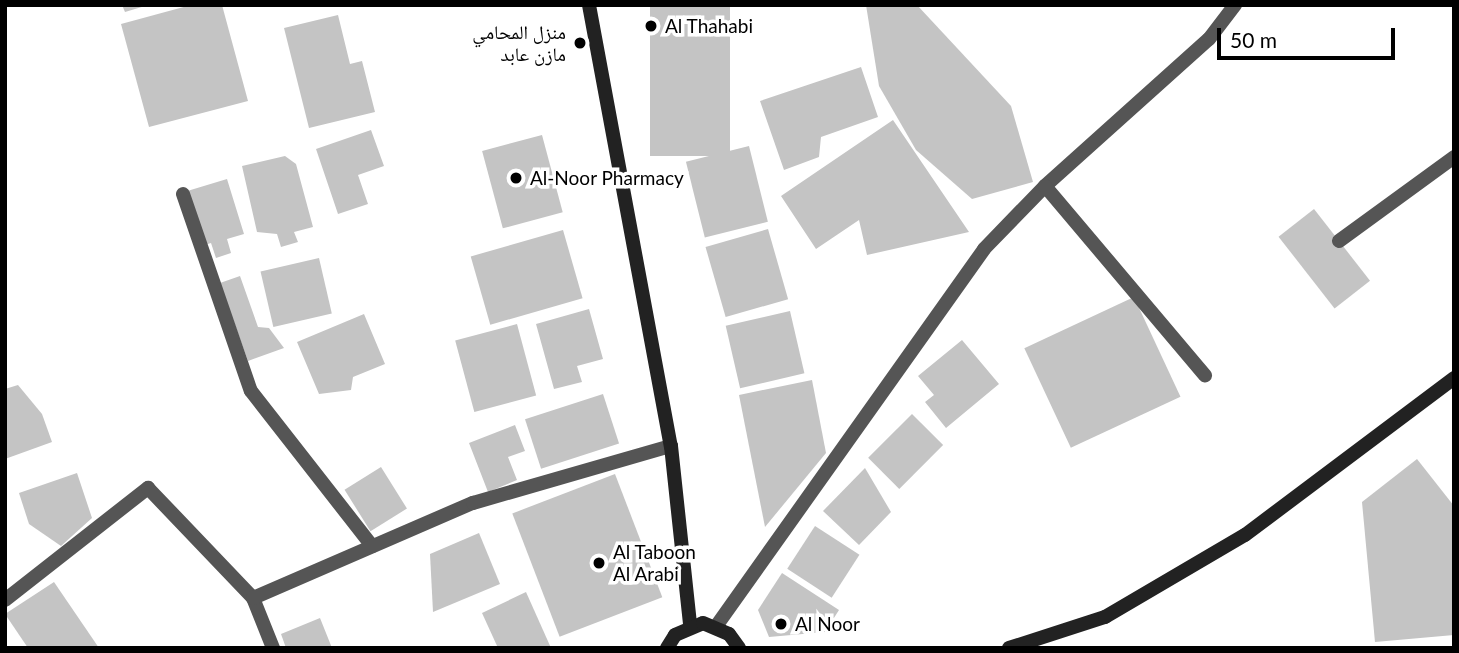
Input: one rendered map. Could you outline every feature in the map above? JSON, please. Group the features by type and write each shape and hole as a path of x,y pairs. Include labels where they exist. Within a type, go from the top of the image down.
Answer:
{"street":[{"path":"589,5 671,446 690,625"},
{"path":"717,625 984,249 1045,186 1209,39 1235,5"},
{"path":"1339,241 1454,157"},
{"path":"1045,186 1205,375"},
{"path":"183,194 251,391 372,546"},
{"path":"1009,648 1105,617 1245,535 1454,378"},
{"path":"253,598 473,503 671,446"},
{"path":"5,600 148,488 253,598 273,648"},
{"path":"667,648 690,625 717,625 739,648"}],"building":[{"path":"122,5 145,5 145,6 125,12"},
{"path":"191,5 222,5 248,101 149,127 121,24"},
{"path":"650,5 730,5 730,156 650,156"},
{"path":"866,5 917,5 1011,106 1033,182 972,199 916,150 879,86"},
{"path":"338,15 350,64 362,61 375,112 309,128 284,28"},
{"path":"861,67 878,117 821,137 819,157 784,170 760,101"},
{"path":"893,120 969,232 867,255 859,220 816,249 781,196"},
{"path":"371,130 384,166 358,175 368,204 338,214 316,149"},
{"path":"542,135 563,212 503,228 482,151"},
{"path":"749,146 768,222 705,237 686,162"},
{"path":"285,156 296,164 313,227 294,232 298,242 281,247 277,234 257,232 242,166"},
{"path":"227,179 244,234 227,239 231,253 216,258 211,243 201,246 184,192"},
{"path":"1314,209 1370,281 1335,308 1279,237"},
{"path":"768,229 788,299 726,317 706,247"},
{"path":"563,230 583,298 490,325 471,256"},
{"path":"319,258 332,314 273,327 261,271"},
{"path":"240,276 258,327 269,328 284,348 248,361 220,283"},
{"path":"1134,297 1180,397 1071,448 1024,348"},
{"path":"589,309 603,359 577,366 582,382 554,389 536,324"},
{"path":"790,311 804,373 740,388 726,326"},
{"path":"364,314 385,364 353,377 351,390 319,394 297,342"},
{"path":"517,324 536,395 474,412 455,341"},
{"path":"962,340 999,384 946,428 925,402 934,395 918,376"},
{"path":"812,380 826,453 765,527 739,395"},
{"path":"18,385 42,414 52,442 5,459 5,389"},
{"path":"603,394 619,443 541,469 525,419"},
{"path":"912,414 943,445 899,489 868,458"},
{"path":"515,425 525,451 508,457 517,480 488,492 469,443"},
{"path":"1417,459 1454,506 1454,635 1375,642 1362,502"},
{"path":"381,467 407,509 370,531 345,490"},
{"path":"865,468 891,512 859,545 823,511"},
{"path":"77,473 92,518 61,546 29,524 19,493"},
{"path":"615,474 662,597 560,637 512,513"},
{"path":"815,526 859,555 832,598 787,569"},
{"path":"479,533 500,584 433,612 430,554"},
{"path":"782,573 839,610 825,632 769,637 758,610"},
{"path":"54,582 99,648 28,648 5,614"},
{"path":"526,592 551,648 498,648 482,613"},
{"path":"320,618 332,648 286,648 281,634"}],"place":[{"name":"Al Thahabi","path":"651,26"},
{"name":"منزل المحامي مازن عابد","path":"580,43"},
{"name":"Al-Noor Pharmacy","path":"516,178"},
{"name":"Al Taboon Al Arabi","path":"599,563"},
{"name":"Al Noor","path":"781,624"}]}
